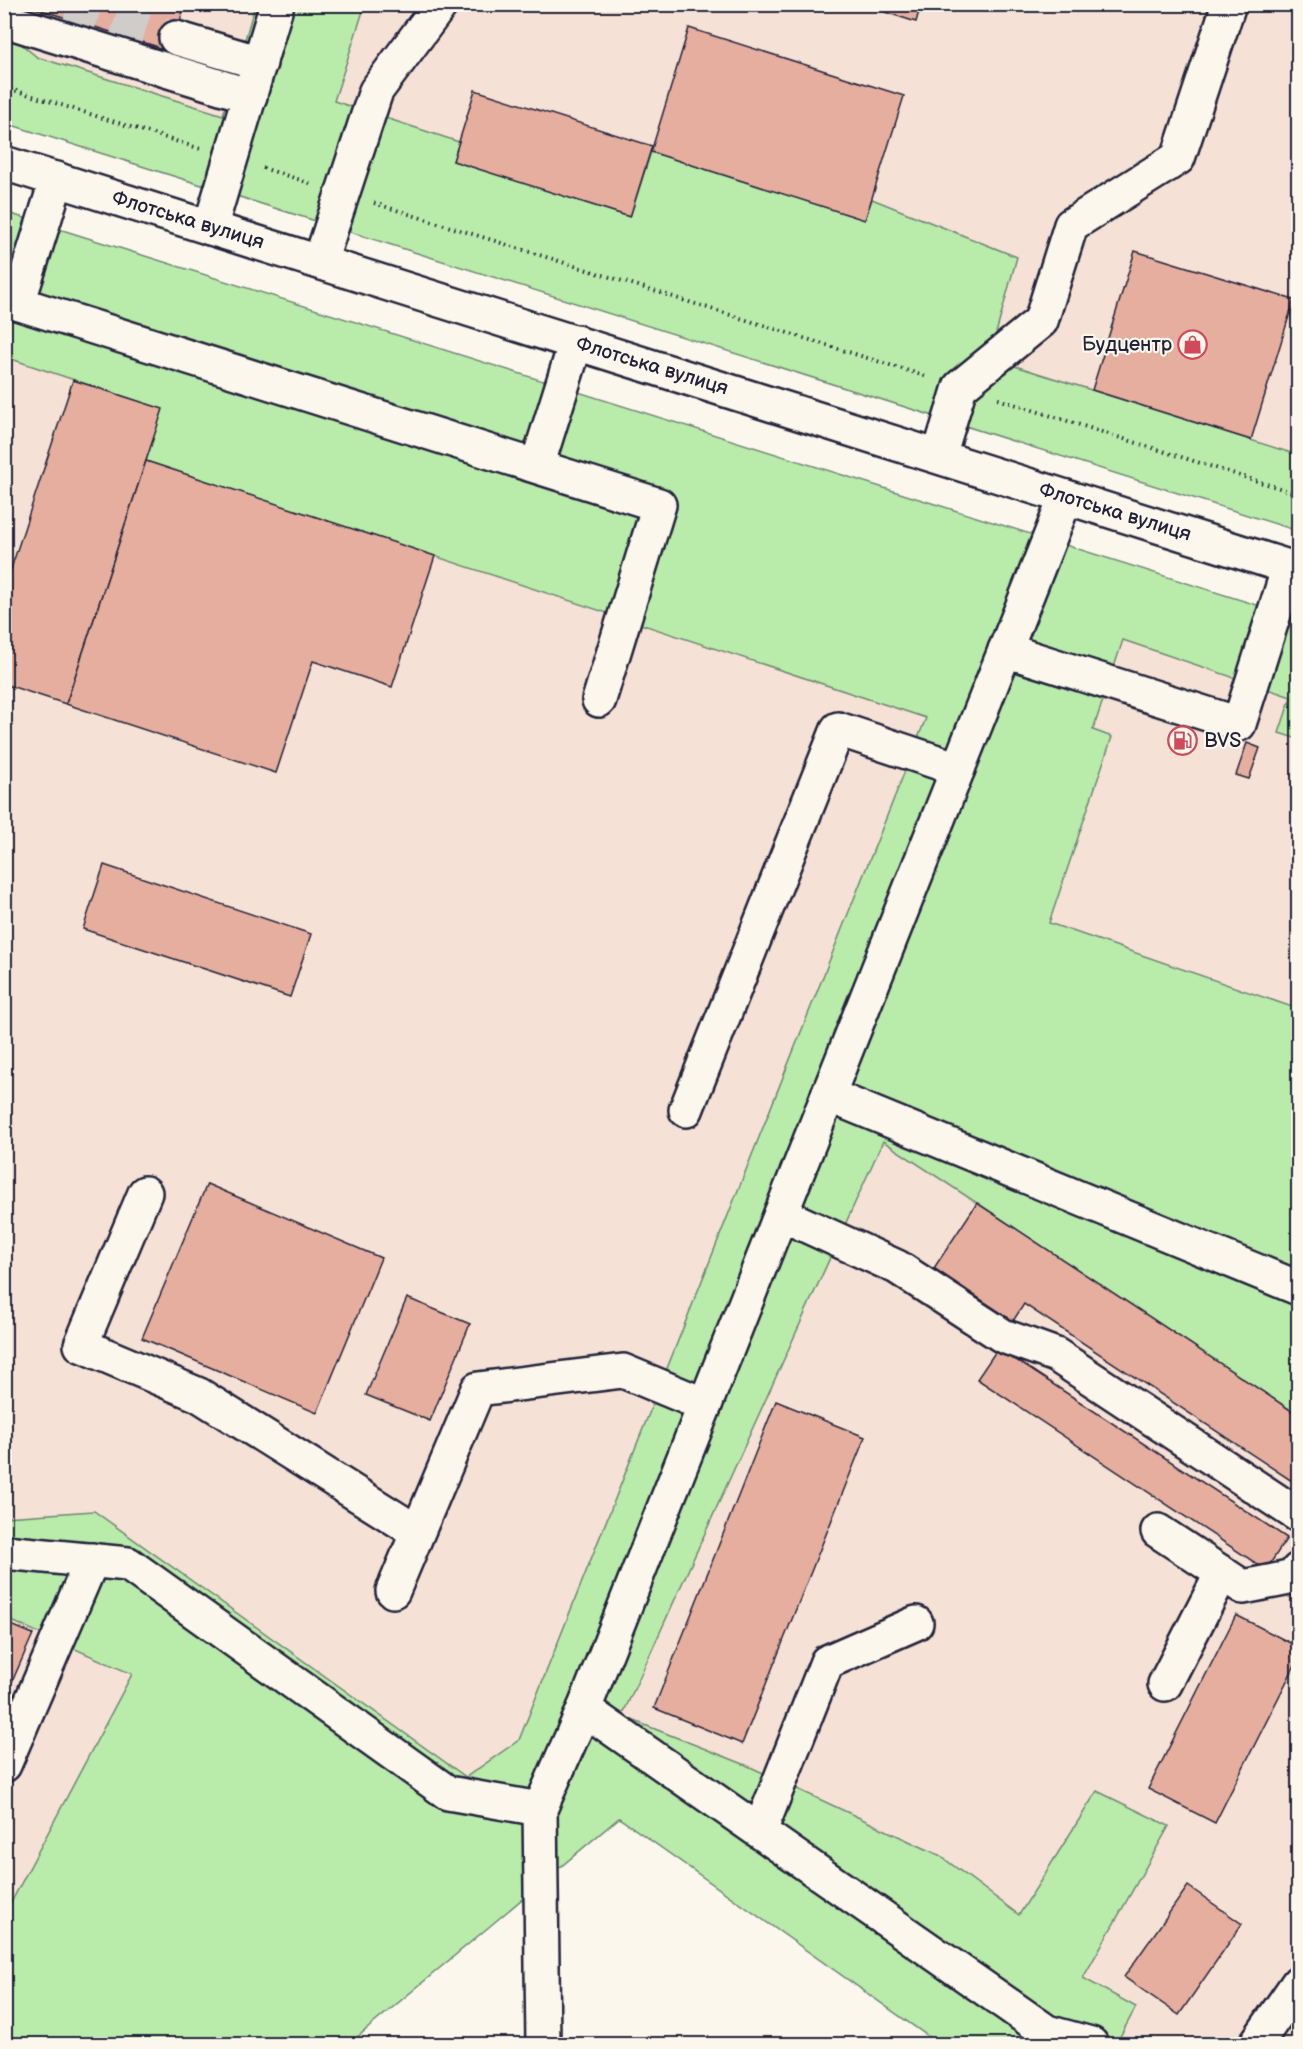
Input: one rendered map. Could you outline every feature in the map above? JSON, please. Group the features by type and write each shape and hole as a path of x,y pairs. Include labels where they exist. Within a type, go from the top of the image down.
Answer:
{"street":[{"path":"210,228 277,4"},
{"path":"320,262 376,91 441,4"},
{"path":"939,456 960,387 1041,321 1071,225 1178,158 1229,4"},
{"path":"4,20 250,96"},
{"path":"176,38 260,63"},
{"name":"Флотська вулиця","path":"4,163 1294,568"},
{"path":"57,179 11,301 659,505 598,700"},
{"path":"537,466 576,342"},
{"path":"543,2044 540,1809 584,1709 1066,497"},
{"path":"1005,650 1239,724 1294,568"},
{"path":"686,1110 838,729 958,769"},
{"path":"828,1095 1299,1288"},
{"path":"145,1193 81,1345 199,1395 417,1532"},
{"path":"781,1214 897,1267 1003,1336 1056,1355 1299,1515"},
{"path":"393,1591 478,1389 622,1371 705,1405"},
{"path":"1158,1531 1243,1587 1294,1577 1299,1570"},
{"path":"4,1552 128,1564 448,1793 540,1809"},
{"path":"4,1765 92,1560"},
{"path":"1165,1684 1222,1573"},
{"path":"760,1831 827,1662 916,1623"},
{"path":"584,1709 760,1831 1050,2038 1090,2044"},
{"path":"1256,2044 1299,1983"}],"path":[{"path":"4,87 1299,494"}],"shaded area":[{"path":"5,5 255,5 223,115 37,57 5,30"},
{"path":"365,5 1298,5 1298,455 1012,365 995,337 1017,257 872,199 865,220 630,217 453,161 459,142 334,101"},
{"path":"5,357 163,409 146,461 926,718 519,1740 466,1777 94,1511 5,1517"},
{"path":"1124,640 1292,697 1280,732 1298,739 1298,1009 1049,924 1112,737 1093,731"},
{"path":"883,1141 1298,1415 1298,2044 1116,2044 1136,2007 1083,1978 1169,1827 1097,1791 1019,1915 939,1855 746,1765 622,1716"},
{"path":"5,1618 133,1674 5,1914"}],"green space":[{"path":"255,5 365,5 334,101 459,142 453,161 630,217 651,152 865,219 872,199 1017,257 995,337 1012,365 1298,455 1298,531 5,123 4,30 37,57 223,115"},
{"path":"5,212 1298,618 1298,739 1279,733 1291,697 1123,640 1093,730 1112,737 1049,923 1298,1009 1298,1415 883,1141 622,1716 746,1765 939,1855 1019,1915 1097,1791 1169,1826 1083,1978 1136,2007 1116,2044 939,2044 619,1818 349,2044 5,2044 5,1914 132,1674 5,1618 5,1517 94,1511 466,1777 519,1740 926,718 146,461 162,409 5,357"}],"building":[{"path":"22,4 185,4 171,51"},
{"path":"860,4 921,4 916,22"},
{"path":"689,28 904,96 865,220 651,152"},
{"path":"475,90 652,146 630,217 453,161"},
{"path":"1135,251 1294,300 1251,440 1092,390"},
{"path":"73,380 163,409 66,704 4,684 4,590"},
{"path":"146,461 435,556 392,687 313,661 276,773 66,704"},
{"path":"1247,743 1260,748 1249,779 1236,775"},
{"path":"104,865 311,934 290,997 83,929"},
{"path":"207,1184 381,1258 317,1413 142,1338"},
{"path":"977,1203 1298,1415 1298,1485 1024,1304 1013,1321 934,1268"},
{"path":"407,1298 470,1324 430,1421 366,1395"},
{"path":"998,1348 1287,1538 1266,1570 977,1379"},
{"path":"776,1401 865,1437 742,1744 654,1708"},
{"path":"1236,1615 1298,1647 1298,1659 1215,1823 1148,1789"},
{"path":"4,1622 33,1634 4,1700"},
{"path":"1188,1886 1242,1924 1179,2015 1124,1977"}],"tunnel":[{"path":"68,4 176,38"}],"place":[{"name":"Будцентр","path":"1193,345"},
{"name":"BVS","path":"1183,741"}]}
